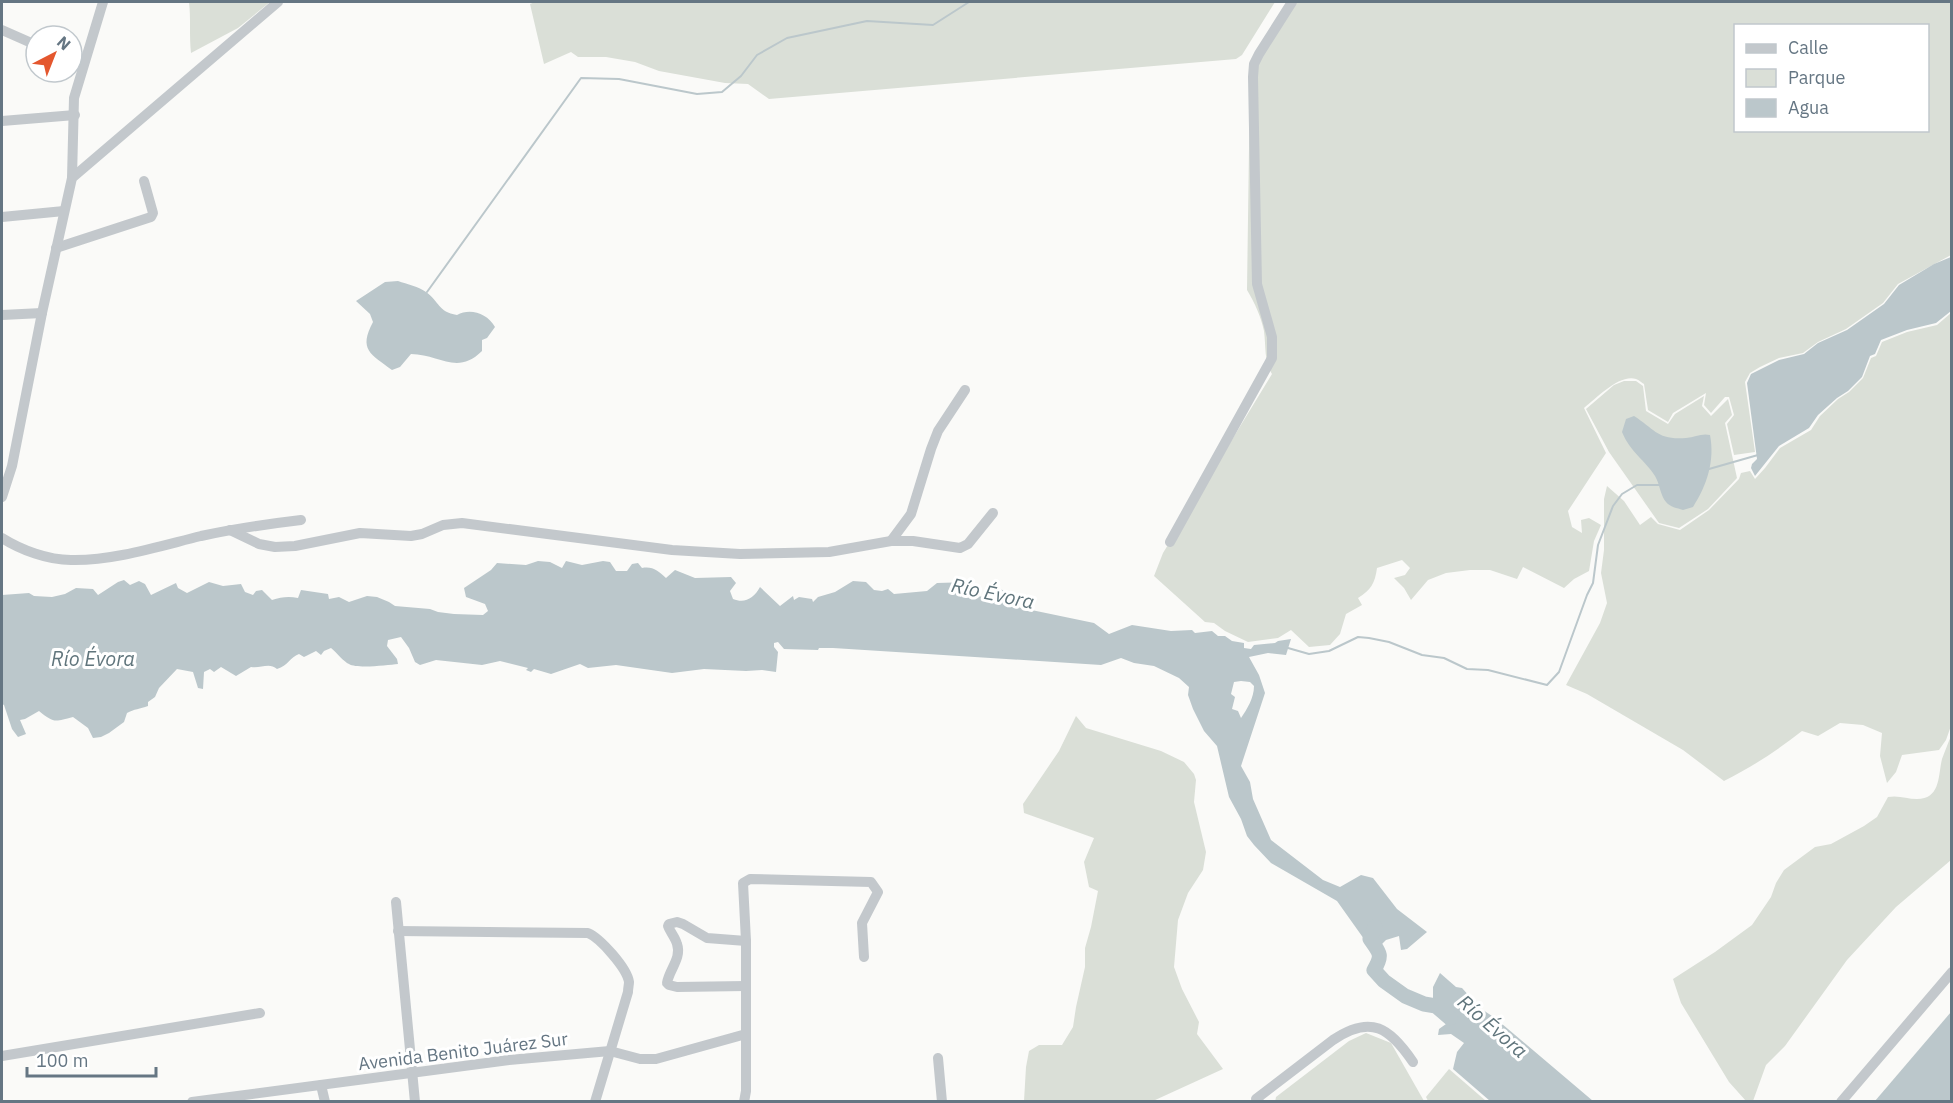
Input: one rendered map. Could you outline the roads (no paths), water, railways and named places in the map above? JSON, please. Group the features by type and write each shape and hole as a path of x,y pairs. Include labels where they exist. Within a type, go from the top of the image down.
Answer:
{"street":[{"path":"84,61 103,2"},
{"path":"72,178 278,2"},
{"path":"1170,542 1272,358 1272,338 1257,284 1253,77 1254,64 1259,54 1292,2"},
{"path":"2,30 24,40"},
{"path":"2,494 12,466 42,313 72,178 74,98 78,84"},
{"path":"2,121 75,115"},
{"path":"56,248 151,217 153,213 144,181"},
{"path":"2,217 64,211"},
{"path":"2,315 42,313"},
{"path":"891,541 910,514 938,431 965,390"},
{"path":"230,530 259,544 275,547 295,546 360,532 411,536 423,534 443,525 462,523 672,550 741,555 829,552 891,541 912,541 960,548 968,544 993,513"},
{"path":"2,538 49,557 82,560 124,554 230,530 301,520"},
{"path":"745,1096 746,941 743,883 750,879 871,882 878,892 862,923 864,957"},
{"path":"396,902 415,1101"},
{"path":"746,941 707,938 677,922 669,924 669,930 678,947 678,956 667,983 677,987 746,986"},
{"path":"398,931 588,933 599,939 618,961 629,981 628,992 595,1101"},
{"path":"1841,1101 1952,972"},
{"path":"2,1056 260,1013"},
{"path":"1259,1101 1257,1099 1267,1090 1333,1040 1362,1027 1367,1026 1387,1032 1400,1043 1413,1062"},
{"path":"610,1051 640,1059 656,1059 746,1034"},
{"name":"Avenida Benito Juárez Sur","path":"192,1101 509,1060 610,1051"},
{"path":"938,1058 942,1101"},
{"path":"321,1085 325,1101"}],"water":[{"path":"1951,257 1951,311 1936,323 1907,330 1881,340 1875,354 1870,356 1862,377 1818,415 1809,428 1779,446 1755,476 1751,468 1757,459 1747,383 1751,374 1779,360 1804,354 1818,343 1847,330 1884,304 1899,285 1934,264"},
{"path":"398,281 423,290 442,309 451,314 473,312 488,318 495,327 487,338 482,340 482,351 473,358 456,363 411,354 400,367 392,370 378,360 367,345 373,322 370,314 356,301 385,282"},
{"path":"1634,416 1663,436 1686,438 1710,435 1709,472 1693,507 1683,510 1670,505 1664,499 1655,476 1629,445 1622,432 1626,419"},
{"name":"Río Évora","path":"538,561 550,562 562,568 566,561 582,565 603,561 610,562 616,571 627,571 632,564 638,563 642,568 652,568 666,578 675,570 695,578 731,577 736,583 730,591 733,599 741,601 749,599 760,587 780,606 793,596 794,600 799,597 812,599 813,602 818,597 835,592 853,581 866,582 874,590 888,589 894,594 927,591 937,583 970,582 977,596 984,597 985,590 991,585 1014,595 1017,607 1094,623 1109,634 1132,625 1171,631 1192,630 1195,633 1212,631 1218,636 1225,636 1232,641 1244,643 1244,648 1251,649 1254,645 1291,639 1286,655 1268,653 1249,657 1259,675 1265,693 1241,766 1250,782 1253,799 1271,840 1323,880 1340,887 1361,875 1373,878 1397,909 1427,932 1407,949 1401,950 1399,936 1375,945 1364,939 1337,901 1271,863 1247,836 1229,797 1217,746 1204,731 1193,709 1188,695 1189,687 1179,678 1154,666 1121,658 1101,665 833,648 784,649 778,642 774,643 778,652 776,672 704,669 672,673 616,665 588,668 580,664 551,674 534,669 531,672 526,670 528,668 500,661 482,665 436,660 420,665 415,662 401,637 388,640 387,646 398,664 353,665 331,648 321,655 316,651 304,657 299,654 277,669 271,666 251,667 236,676 221,667 214,672 210,669 204,672 203,689 198,688 193,672 177,669 159,688 155,697 148,702 148,706 127,713 124,722 101,737 93,738 88,728 73,717 54,720 39,711 20,720 26,734 18,737 12,729 2,704 2,595 29,593 34,596 52,597 76,588 93,589 98,595 124,580 130,585 139,581 145,584 151,595 176,583 178,588 187,593 209,582 223,586 241,584 245,592 253,595 256,591 262,590 272,600 285,597 298,598 301,590 328,594 329,599 339,597 349,602 367,596 377,597 395,606 454,614 483,615 488,611 485,604 466,597 464,588 491,570 497,563 526,565","holes":["1234,682 1250,682 1254,686 1253,695 1241,718 1238,711 1232,709 1235,697 1231,694"]},
{"name":"Río Évora","path":"1440,973 1456,987 1462,988 1480,1008 1495,1018 1593,1101 1490,1101 1453,1069 1457,1052 1464,1043 1451,1034 1438,1035 1439,1029 1446,1024 1433,1010 1433,987"},
{"path":"1951,1012 1951,1101 1875,1101"}],"waterway":[{"path":"427,292 581,78 619,79 697,94 722,92 741,76 757,55 787,38 867,21 933,25 969,2"},
{"path":"1709,469 1758,455"},
{"path":"1288,648 1309,654 1329,651 1358,637 1369,638 1389,642 1422,655 1444,658 1467,669 1488,670 1547,685 1559,672 1593,583 1598,545 1613,506 1622,494 1637,485 1661,485"},
{"name":"Río Évora","path":"1375,927 1370,939 1378,951 1379,961 1374,970 1384,981 1405,996 1436,1006 1450,1018"}]}
